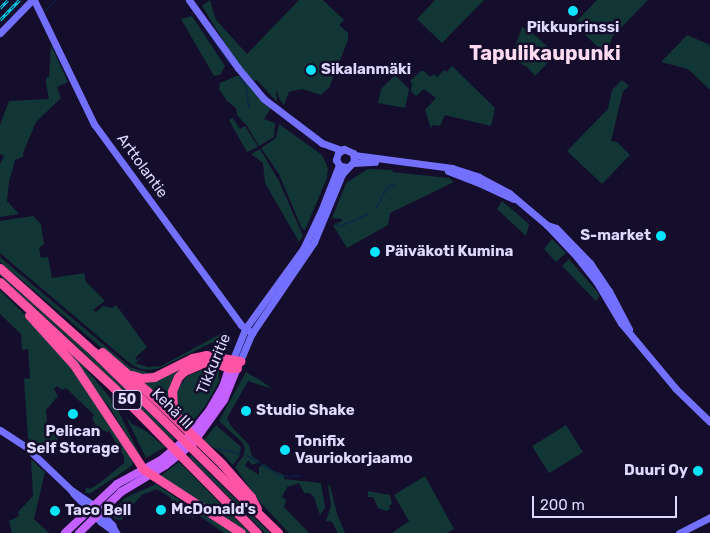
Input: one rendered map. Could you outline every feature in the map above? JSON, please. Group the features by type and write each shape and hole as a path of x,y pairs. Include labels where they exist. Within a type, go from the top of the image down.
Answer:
{"highway":[{"name":"Kehä III","path":"0,268 77,336 278,533"},
{"name":"Kehä III","path":"0,282 108,382 257,533"},
{"path":"9,290 20,306 74,365 146,472 241,533"},
{"path":"77,336 97,348 126,372 182,424 236,479 251,497 261,516"},
{"path":"126,372 141,378 154,377 200,356 211,354 235,364"},
{"path":"182,424 173,408 172,399 178,377 191,367 205,362 235,364"}],"main road":[{"path":"0,33 33,0"},
{"name":"Arttolantie","path":"33,0 94,124 245,329 252,333"},
{"path":"189,0 238,68 264,99 322,143 338,161 411,165 447,171 514,199 547,225 584,266 631,335 676,389 710,422"},
{"path":"195,0 206,22"},
{"path":"322,143 341,150 349,150 351,162"},
{"name":"Tikkuritie","path":"235,364 245,329 303,249 321,211 341,150"},
{"name":"Tikkuritie","path":"65,533 117,484 164,462 199,431 252,333 311,248 351,162"},
{"path":"0,430 26,447 116,533"},
{"name":"Tikkuritie","path":"79,533 121,492 146,472"},
{"path":"679,533 710,517"}],"green space":[{"path":"210,0 216,20 247,54 299,0 323,0 344,20 339,25 348,33 348,40 329,88 321,95 302,89 289,92 284,105 276,89 277,102 257,80 253,81 239,66 202,6"},
{"path":"435,0 484,0 442,43 417,19"},
{"path":"597,0 648,0 612,37 610,45 602,51 574,24"},
{"path":"192,16 225,66 220,75 214,76 181,19"},
{"path":"522,27 529,30 556,54 535,76 527,67 511,58"},
{"path":"687,35 710,45 710,90 688,69 661,62"},
{"path":"51,45 68,82 57,87 61,98 36,122 23,157 15,160 9,182 7,201 19,214 0,217 0,164 4,156 0,154 0,125 9,101 49,99 46,78 49,77"},
{"path":"452,66 495,108 491,126 445,115 440,126 433,125 431,128 425,110 436,98 424,89 416,96 411,91 412,83 410,81 421,71 424,71 430,77 434,74 437,77 444,70 447,72"},
{"path":"395,75 409,89 405,108 378,103 381,89"},
{"path":"240,76 271,108 264,119 275,123 274,137 259,146 247,126 237,115 236,108 227,101 219,89 220,83"},
{"path":"622,80 629,86 623,91 611,141 617,142 630,155 602,184 567,151 608,109 612,90"},
{"path":"233,118 240,129 245,126 258,147 247,152 229,120"},
{"path":"279,124 322,155 328,168 327,178 305,230 302,229 279,174 261,148 276,138"},
{"path":"260,149 279,181 303,236 299,242 265,183 263,163 251,154"},
{"path":"368,169 393,170 392,172 449,178 454,182 390,213 388,225 347,248 333,225 342,221 342,219 332,218 346,183"},
{"path":"502,201 529,224 526,236 497,209"},
{"path":"33,216 41,224 44,244 39,248 41,258 48,257 52,278 84,273 86,282 105,301 93,310 96,312 103,306 112,308 116,305 147,347 135,358 137,360 143,357 135,363 148,367 161,366 226,331 226,340 211,343 160,368 152,370 141,369 132,365 0,253 0,221"},
{"path":"552,239 566,253 556,262 544,249"},
{"path":"0,257 130,367 149,373 165,370 144,375 129,371 0,262"},
{"path":"569,259 598,293 599,297 596,301 562,266"},
{"path":"0,274 88,352 175,439 173,441 84,353"},
{"path":"0,290 49,339 76,372 130,456 133,464 130,467 91,493 85,493 86,487 90,489 101,482 124,463 124,457 109,431 97,428 92,418 94,415 66,388 62,390 57,386 54,389 58,396 46,410 47,425 55,433 59,442 45,456 30,442 28,438 24,379 30,378 28,349 22,350 21,334 0,314"},
{"path":"52,335 82,364 112,400 111,402 118,410 142,460 110,408"},
{"path":"181,367 169,407 140,380"},
{"path":"208,367 219,370 219,382 206,405 189,426 181,417 177,406 177,390 187,376"},
{"path":"246,372 272,389 248,381 227,418 231,426 249,445 252,456 260,462 252,465 248,460 245,466 259,475 259,467 264,464 284,475 284,479 321,483 325,508 320,515 314,497 310,493 304,493 299,483 287,487 282,497 286,500 284,507 309,533 289,533 260,502 235,467 244,455 245,448 242,442 219,421"},
{"path":"126,417 132,424 146,431 165,447 146,458"},
{"path":"216,425 241,447 239,457 233,465 222,453 203,441"},
{"path":"566,425 583,452 549,473 532,446"},
{"path":"191,455 270,533 265,533 189,457"},
{"path":"31,459 45,472 34,519 49,533 12,533 9,521 19,516 18,512 33,496"},
{"path":"179,462 250,533 245,533 159,477"},
{"path":"425,476 454,529 447,533 392,533 409,521 394,495"},
{"path":"156,484 187,505 236,533 224,533 197,514 193,518 181,508 180,511 180,507 174,500 172,504 171,498 157,489 142,495 124,514 122,520 114,519 113,511 125,498"},
{"path":"328,485 330,485 337,514 345,533 338,533 332,522 326,521 331,506"},
{"path":"368,491 390,495 392,504 389,506 390,509 386,511 378,508 373,497 368,497"}],"waterway":[{"path":"44,11 55,0"},
{"path":"198,18 230,65"},
{"path":"239,77 246,87 248,107"},
{"path":"376,207 386,188 394,183"},
{"path":"334,223 339,226 367,214"},
{"path":"217,448 238,453"},
{"path":"246,455 279,475 300,476"}],"railway":[{"path":"0,8 8,0"},
{"path":"0,20 19,0"}],"place":[{"name":"Pikkuprinssi","path":"573,11"},
{"name":"Sikalanmäki","path":"311,70"},
{"name":"S-market","path":"661,236"},
{"name":"Päiväkoti Kumina","path":"375,252"},
{"name":"Studio Shake","path":"246,411"},
{"name":"Pelican Self Storage","path":"73,414"},
{"name":"Tonifix Vauriokorjaamo","path":"285,450"},
{"name":"Duuri Oy","path":"698,471"},
{"name":"McDonald's","path":"161,510"},
{"name":"Taco Bell","path":"55,511"}],"district":[{"name":"Tapulikaupunki","path":"545,53"}]}
